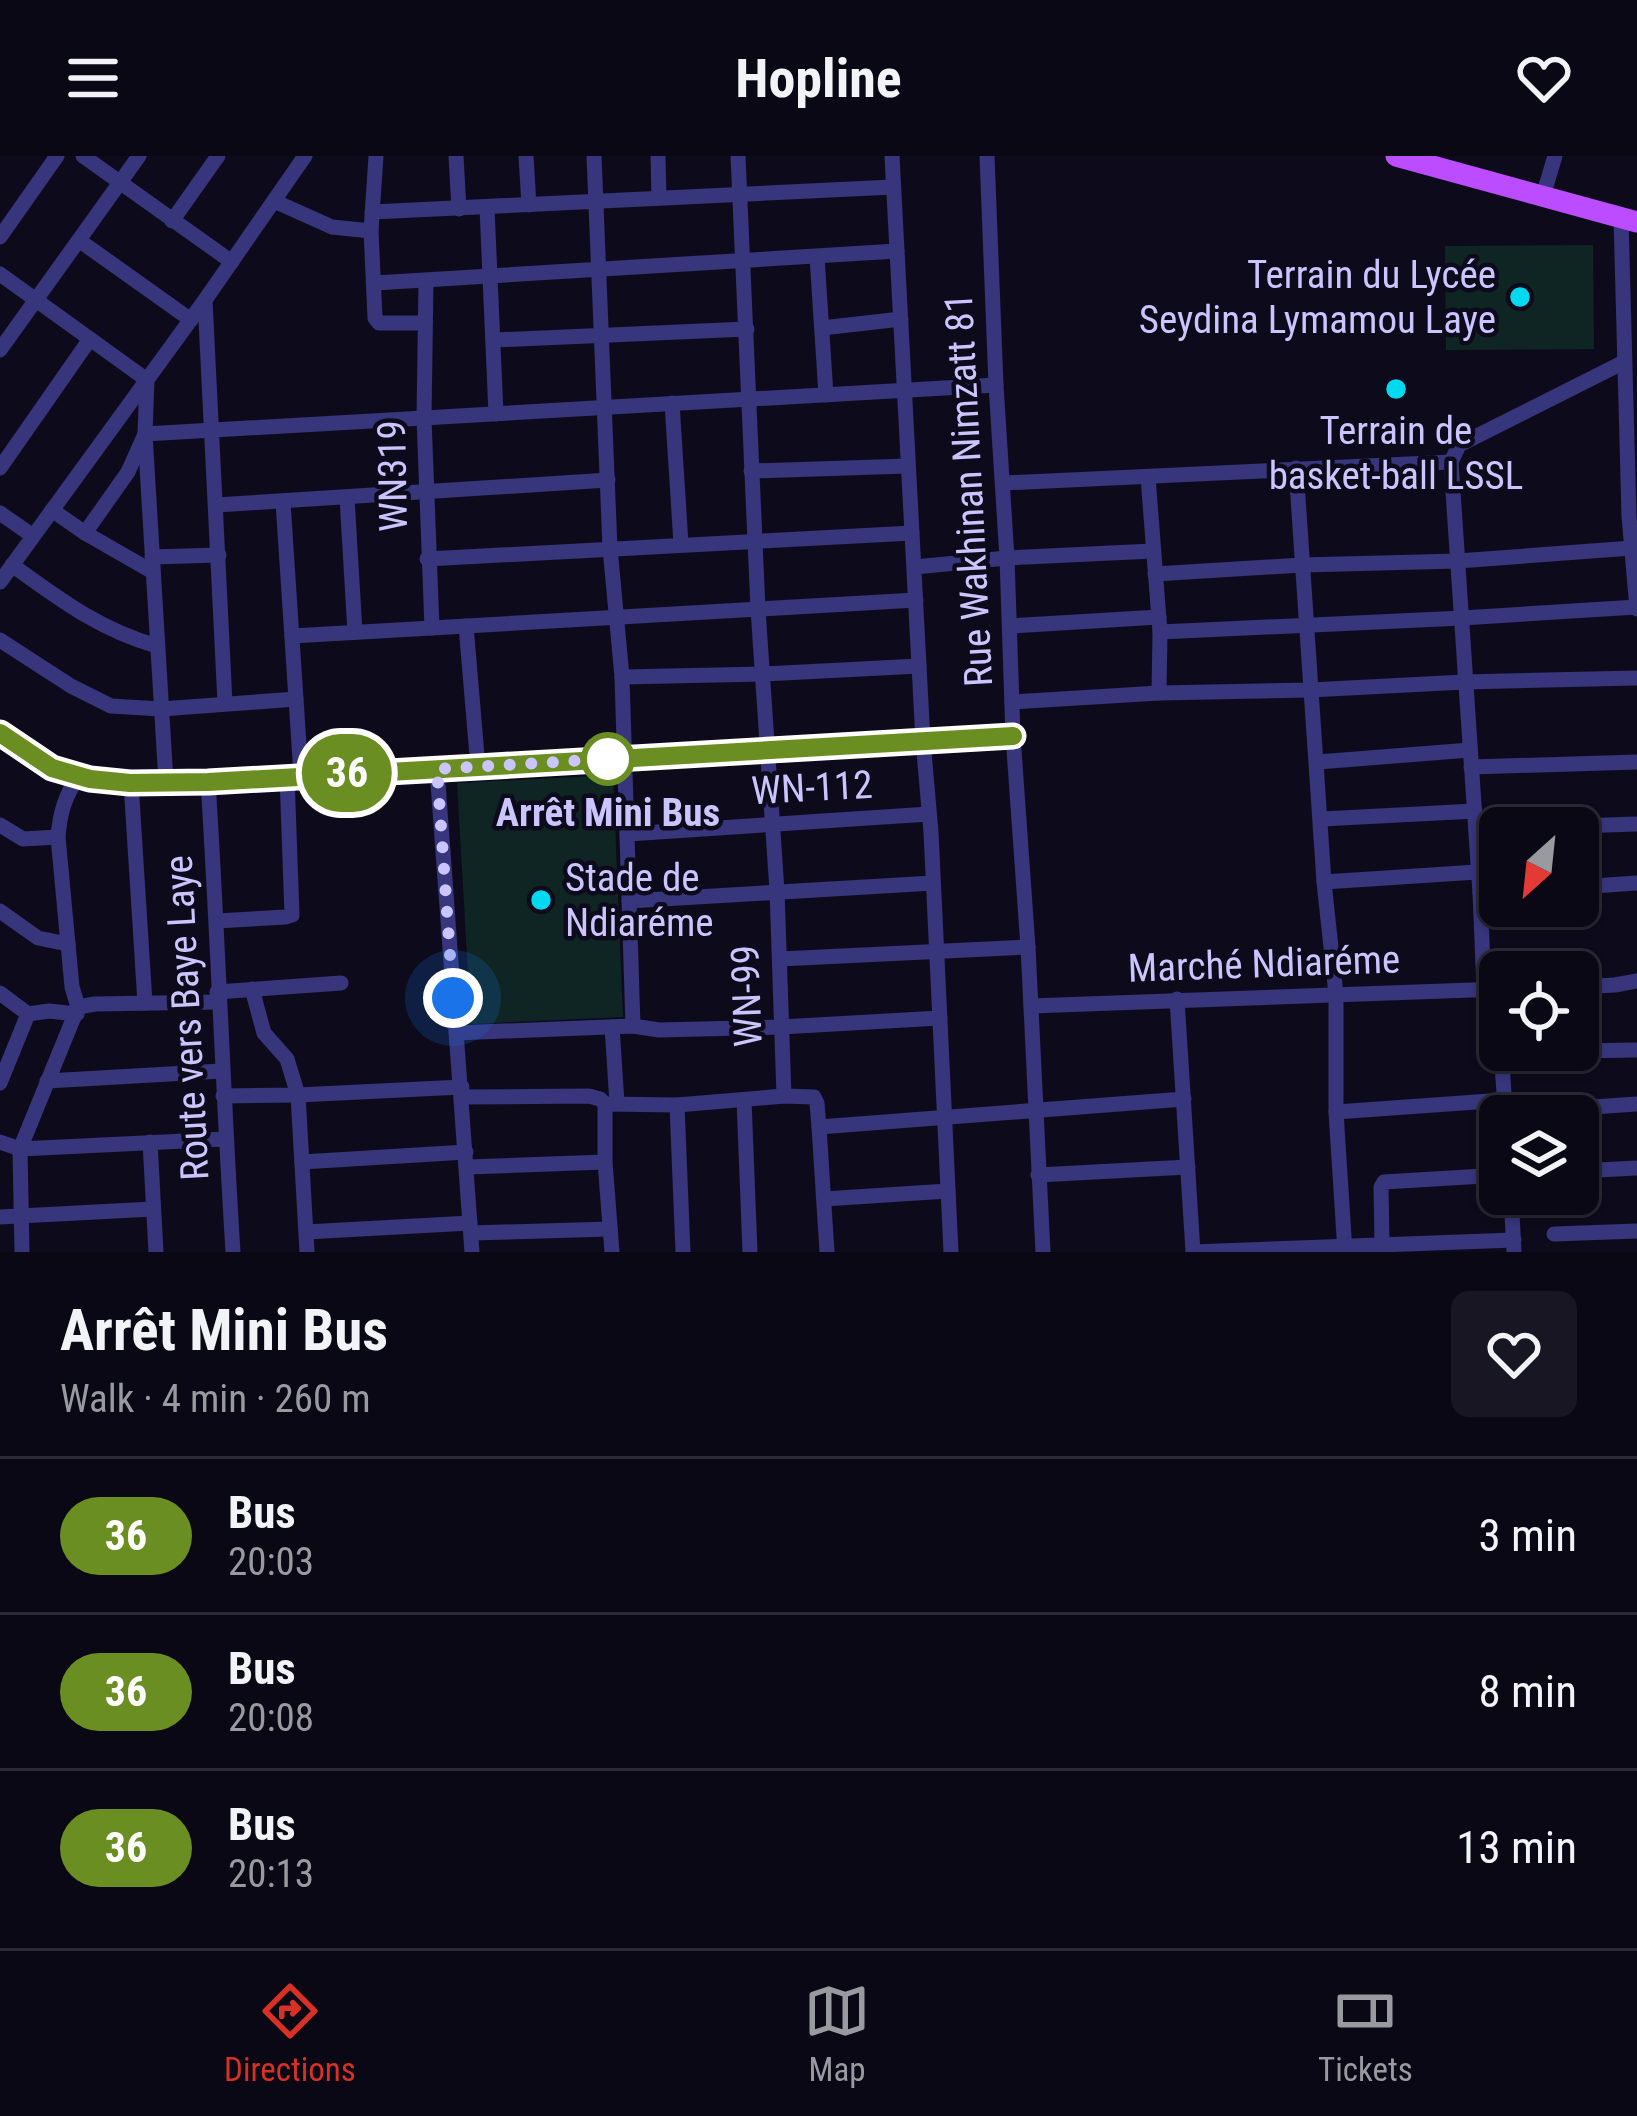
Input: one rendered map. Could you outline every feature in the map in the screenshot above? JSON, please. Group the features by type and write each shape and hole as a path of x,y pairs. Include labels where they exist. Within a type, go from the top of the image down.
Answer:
{"main road":[{"path":"1396,156 1450,163 1629,220"}],"street":[{"path":"0,236 57,156"},
{"path":"83,156 232,262"},
{"path":"0,350 140,156"},
{"path":"172,220 218,156"},
{"path":"0,581 305,156"},
{"path":"376,156 371,231 376,321 425,323"},
{"path":"456,156 459,209"},
{"path":"526,156 529,205"},
{"path":"594,156 610,548 622,677 633,1026"},
{"path":"658,156 659,197"},
{"name":"WN-99","path":"738,156 784,1096"},
{"path":"892,156 951,1252"},
{"name":"Rue Wakhinan Nimzatt 81","path":"987,156 1013,736 1043,1252"},
{"path":"1543,196 1555,156"},
{"path":"372,212 893,187"},
{"path":"274,201 332,227 371,231"},
{"path":"487,208 496,414"},
{"path":"1010,626 1306,625 1637,608 1632,548 1629,220"},
{"path":"80,241 191,320"},
{"path":"376,283 897,251"},
{"path":"817,257 826,395"},
{"path":"0,274 147,380"},
{"name":"WN319","path":"426,281 424,418 432,628"},
{"path":"206,300 225,703"},
{"path":"822,328 901,320"},
{"path":"494,340 747,329"},
{"path":"0,468 89,339"},
{"path":"1479,882 1451,462 1460,445 1628,349"},
{"path":"147,380 145,434 166,782"},
{"path":"145,434 996,385"},
{"path":"672,404 681,544"},
{"path":"85,533 128,472 145,434"},
{"path":"1004,483 1451,462"},
{"path":"751,471 908,466"},
{"path":"1296,468 1336,994 1336,1112 1345,1250"},
{"path":"1148,477 1159,693"},
{"path":"217,505 608,480"},
{"path":"347,498 355,632"},
{"path":"217,921 292,914 296,699 283,502"},
{"path":"52,510 85,533 152,564 219,555"},
{"path":"0,513 33,536"},
{"path":"428,559 912,533"},
{"path":"1155,574 1632,548"},
{"path":"915,567 1153,551"},
{"path":"12,565 102,626 157,646"},
{"path":"292,636 916,600"},
{"path":"466,626 478,767"},
{"path":"0,640 92,699 124,708 296,699"},
{"path":"622,677 919,666"},
{"path":"1012,702 1637,678"},
{"path":"0,734 52,768 90,779 130,783 1013,736"},
{"path":"1318,762 1471,758 1637,762"},
{"path":"437,769 472,1252"},
{"path":"22,1252 20,1149 78,1011 58,837 66,794 79,775"},
{"name":"Route vers Baye Laye","path":"208,782 233,1252"},
{"path":"130,783 145,1003"},
{"path":"1322,819 1474,811"},
{"name":"WN-112","path":"628,834 929,814"},
{"path":"1599,825 1637,824"},
{"path":"0,825 23,839 58,837"},
{"path":"1324,882 1478,872"},
{"path":"629,901 933,883"},
{"path":"1599,886 1637,883"},
{"path":"0,911 44,940 68,944"},
{"path":"780,959 1028,947"},
{"path":"1599,985 1637,981"},
{"path":"0,993 28,1014 341,982"},
{"path":"252,989 264,1034 287,1059 298,1095 307,1252"},
{"name":"Marché Ndiaréme","path":"1030,1006 1479,989"},
{"path":"1178,999 1192,1252 1514,1246 1512,1215"},
{"path":"1,1077 28,1014"},
{"path":"456,1033 633,1026 659,1030 781,1027 940,1018"},
{"path":"612,1027 604,1162 612,1252"},
{"path":"1599,1051 1637,1050"},
{"path":"47,1081 221,1070"},
{"path":"223,1096 462,1092 589,1096 611,1104 677,1105 814,1097 827,1252"},
{"path":"743,1100 750,1252"},
{"path":"819,1127 1184,1100"},
{"path":"677,1105 682,1252"},
{"path":"1599,1106 1637,1105"},
{"path":"1336,1112 1479,1110"},
{"path":"0,1142 20,1149 226,1139"},
{"path":"150,1142 155,1252"},
{"path":"302,1162 604,1162"},
{"path":"1038,1174 1188,1167"},
{"path":"1599,1170 1637,1168"},
{"path":"1382,1245 1384,1182 1479,1176"},
{"path":"824,1199 948,1191"},
{"path":"0,1217 153,1209"},
{"path":"306,1232 610,1228"},
{"path":"539,1231 539,1252"},
{"path":"1554,1234 1637,1231"}],"green space":[{"name":"Terrain du Lycée Seydina Lymamou Laye","path":"1593,245 1594,349 1446,350 1445,246"},
{"name":"Stade de Ndiaréme","path":"613,775 623,1017 471,1024 457,783"}],"bus line":[{"name":"36","path":"0,733 52,768 90,779 130,783 1013,736"}],"place":[{"name":"Terrain du Lycée Seydina Lymamou Laye","path":"1520,297"},
{"name":"Terrain de basket-ball LSSL","path":"1396,389"},
{"name":"Arrêt Mini Bus","path":"608,759"},
{"name":"Stade de Ndiaréme","path":"541,900"}],"route":[{"path":"453,998 437,769 623,758 608,759"}]}
